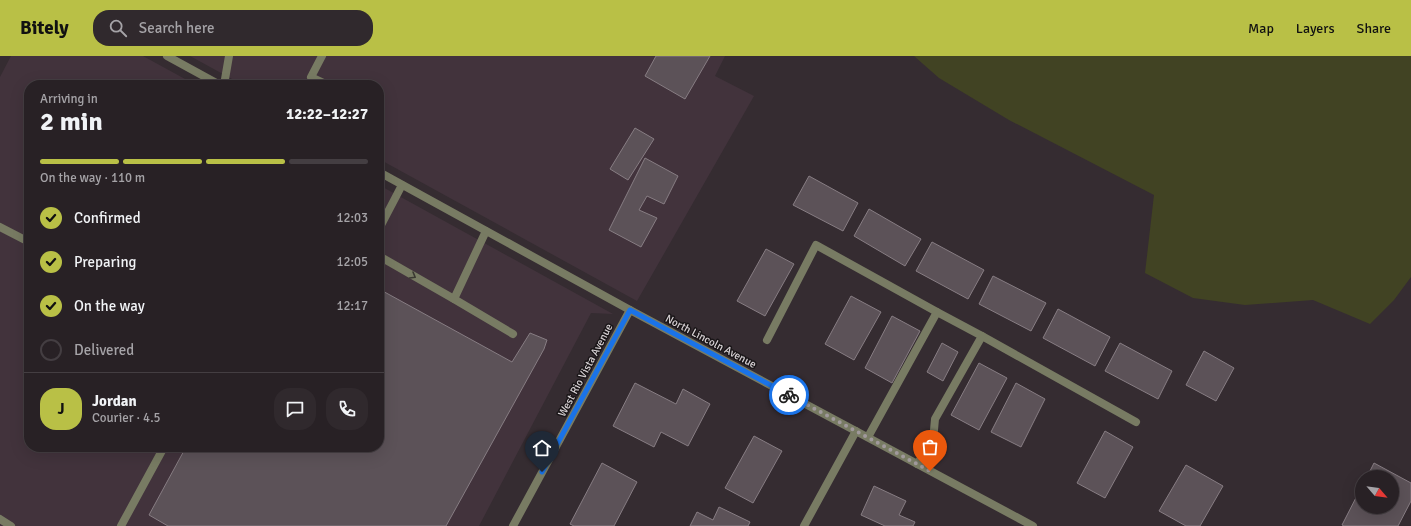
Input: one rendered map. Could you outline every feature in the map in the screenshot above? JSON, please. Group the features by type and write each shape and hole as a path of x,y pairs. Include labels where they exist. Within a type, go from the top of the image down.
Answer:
{"street":[{"path":"167,56 211,80"},
{"path":"225,80 229,56"},
{"path":"317,80 311,77 322,56"},
{"name":"North Lincoln Avenue","path":"384,175 630,310 1033,526"},
{"path":"384,219 402,185"},
{"path":"0,227 24,239"},
{"path":"454,299 486,231"},
{"path":"767,340 816,245 1136,422"},
{"path":"384,259 512,334"},
{"name":"West Rio Vista Avenue","path":"513,526 630,310"},
{"path":"868,437 937,312"},
{"path":"918,464 933,441 935,419 982,336"},
{"path":"804,526 856,431"},
{"path":"121,526 161,452"}],"shaded area":[{"path":"11,56 143,56 187,80 24,80 24,452 384,452 384,188 613,314 591,313 479,526 0,526 0,77"},
{"path":"190,56 725,56 715,76 754,96 637,301 384,162 384,80 234,80"}],"green space":[{"path":"914,56 1411,56 1411,277 1394,300 1370,324 1313,300 1245,305 1193,298 1145,273 1154,195 1009,120 939,78"}],"building":[{"path":"656,56 710,56 685,99 645,76"},
{"path":"635,128 654,139 628,180 610,169"},
{"path":"645,158 678,176 664,204 647,196 639,210 657,218 641,247 609,230"},
{"path":"809,176 858,203 843,231 793,205"},
{"path":"869,209 921,239 905,266 854,236"},
{"path":"932,242 984,270 968,299 916,271"},
{"path":"766,249 794,264 765,316 737,301"},
{"path":"993,276 1046,303 1031,331 979,304"},
{"path":"384,292 512,362 530,333 547,340 544,349 446,526 168,526 149,515 183,452 384,452"},
{"path":"851,296 881,312 854,360 825,344"},
{"path":"1058,309 1110,337 1095,366 1043,338"},
{"path":"892,316 920,331 892,383 865,368"},
{"path":"942,343 958,352 943,381 927,372"},
{"path":"1120,343 1172,371 1158,399 1105,371"},
{"path":"1204,351 1234,368 1216,401 1186,385"},
{"path":"979,363 1007,378 979,430 951,415"},
{"path":"635,383 676,404 683,389 710,404 688,446 661,432 654,447 613,426"},
{"path":"1016,383 1045,399 1021,447 991,432"},
{"path":"1105,431 1133,447 1105,498 1077,483"},
{"path":"754,436 782,451 753,503 725,488"},
{"path":"602,463 637,482 614,526 574,526 570,524"},
{"path":"1374,463 1387,470 1370,470"},
{"path":"1186,465 1223,486 1200,526 1186,526 1159,511"},
{"path":"1399,477 1411,483 1411,501 1398,526 1342,525 1355,500 1355,514 1399,514"},
{"path":"874,486 906,501 899,515 915,522 913,526 885,526 861,515"},
{"path":"719,507 750,522 748,526 690,526 697,512 713,520"}],"way so far":[{"path":"789,395 930,471"}],"route":[{"path":"542,472 630,310 789,395"}]}
